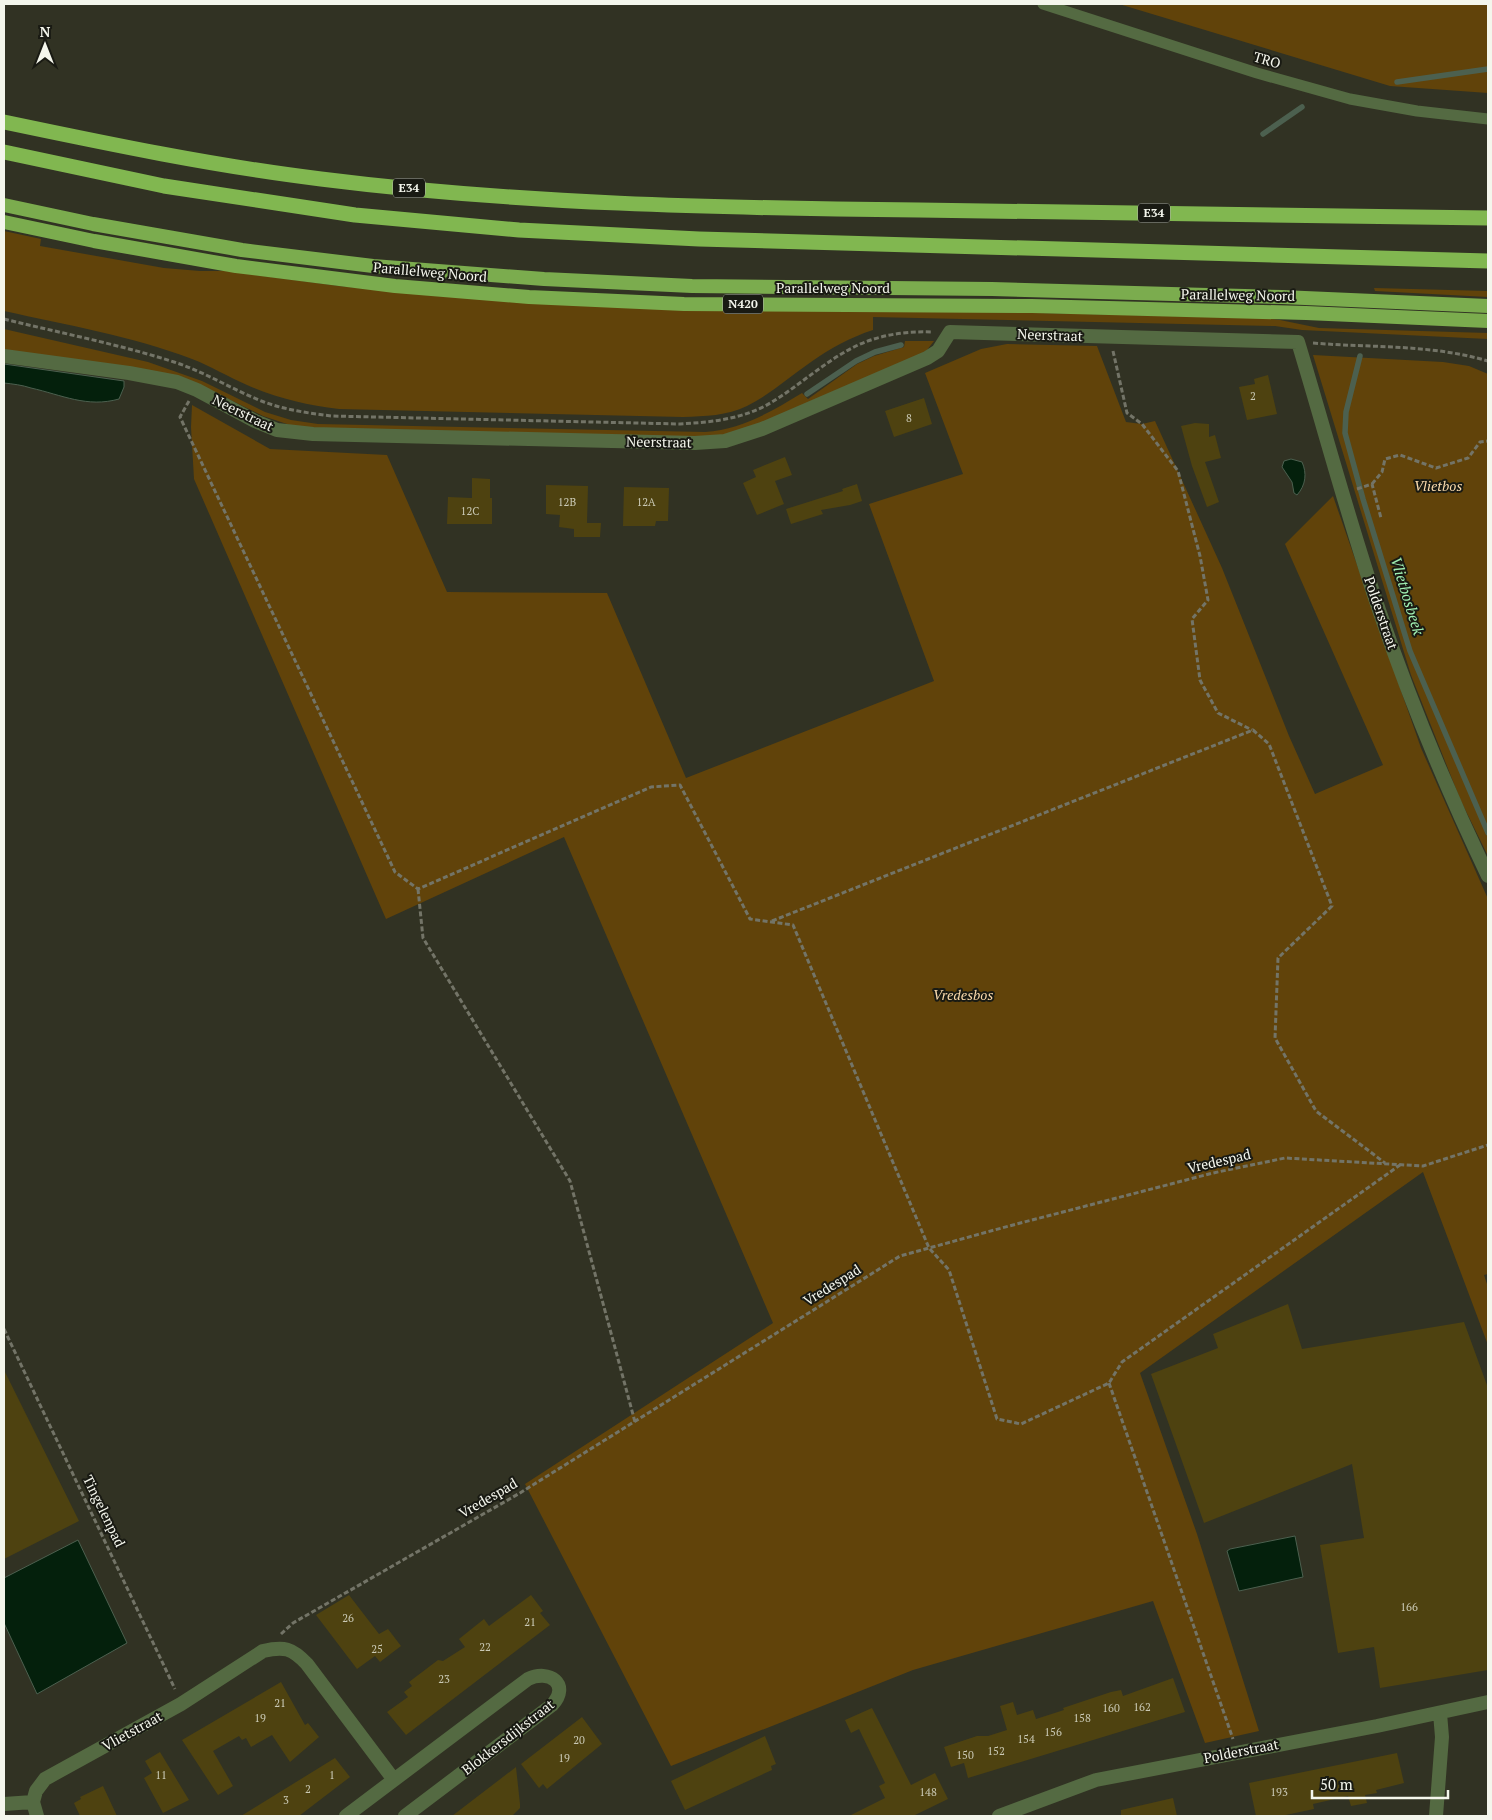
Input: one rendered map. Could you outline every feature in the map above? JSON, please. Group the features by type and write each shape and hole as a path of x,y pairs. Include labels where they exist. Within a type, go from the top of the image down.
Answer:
{"highway":[{"name":"E34","path":"4,122 117,146 231,166 332,180 526,198 623,204 820,209 1488,218"},
{"path":"4,152 164,186 355,215 519,230 699,239 1488,261"},
{"name":"Parallelweg Noord","path":"4,206 93,224 242,250 372,266 544,279 692,286 992,289 1320,298 1488,306"},
{"name":"Parallelweg Noord","path":"4,222 94,241 236,266 395,286 530,297 684,304 1032,306 1306,313 1488,321"}],"street":[{"name":"Neerstraat","path":"4,356 129,373 176,382 277,430 313,434 695,443 725,441 762,429 927,358 938,351 950,332 1298,342"},
{"name":"Polderstraat","path":"1298,342 1342,493 1380,611 1415,707 1454,805 1488,876"},
{"path":"263,1650 289,1649 300,1656 394,1780"},
{"name":"Vlietstraat","path":"33,1802 36,1790 45,1779 181,1704 263,1650"},
{"name":"Blokkersdijkstraat","path":"346,1816 528,1679 537,1675 547,1675 554,1679 559,1688 557,1699 552,1705 405,1816"},
{"name":"Polderstraat","path":"999,1816 1096,1780 1488,1702"},
{"path":"1436,1816 1442,1737 1440,1713"},
{"path":"4,1804 33,1802 37,1816"}],"lane":[{"name":"TRO","path":"1043,4 1257,73 1350,98 1417,111 1488,119"}],"path":[{"path":"4,319 126,348 196,370 264,402 293,410 331,416 680,424 733,419 765,406 854,347 880,337 913,331 950,332"},
{"path":"1110,337 1127,413 1142,424 1178,471 1189,510 1208,600 1192,619 1200,680 1218,713 1253,730 1269,744 1332,906 1278,958 1275,1038 1316,1111 1385,1164"},
{"path":"1298,342 1428,348 1488,361"},
{"path":"186,407 180,418 395,872 418,889 423,938 570,1181 635,1422"},
{"path":"1342,493 1372,484 1382,472 1385,459 1400,455 1436,468 1468,458 1480,442 1488,442"},
{"path":"1372,484 1381,518"},
{"path":"771,922 1253,730"},
{"path":"418,889 651,787 680,785 750,919 793,925 929,1248 949,1270 997,1419 1021,1424 1109,1383 1122,1362 1400,1165"},
{"name":"Vredespad","path":"263,1650 293,1624 520,1493 900,1256 1213,1173 1285,1158 1423,1166 1488,1145"},
{"name":"Tingelenpad","path":"4,1329 169,1674 181,1704"},
{"path":"1109,1383 1232,1737"}],"green space":[{"path":"1119,4 1488,4 1488,93 1390,86"},
{"path":"4,231 41,239 40,246 164,268 226,271 339,286 437,296 942,311 1263,318 1319,328 1488,333 1488,339 1302,330 1275,326 873,317 873,330 825,352 756,401 724,414 683,417 339,409 303,403 269,394 199,362 146,344 4,311"},
{"path":"1374,288 1488,291 1488,297 1375,291"},
{"path":"4,329 148,362 202,381 265,412 291,420 318,424 705,432 744,423 767,413 802,393 808,399 857,364 874,356 904,347 905,341 934,341 927,350 919,355 747,430 705,439 317,429 290,425 263,416 200,385 4,350"},
{"name":"Vredesbos","path":"1007,344 1097,346 1126,422 1142,424 1155,421 1222,568 1289,736 1315,794 1383,765 1285,544 1333,496 1421,748 1488,899 1488,1274 1484,1275 1488,1287 1488,1345 1423,1172 1140,1373 1197,1534 1259,1731 1205,1743 1153,1601 913,1670 671,1766 525,1484 773,1323 564,837 386,919 194,479 191,427 192,405 270,449 387,455 447,592 607,593 686,778 934,681 869,504 963,474 925,373 981,349"},
{"name":"Vlietbos","path":"1313,355 1443,362 1469,366 1488,374 1488,856 1460,799 1411,675"}],"shaded area":[{"path":"4,364 124,381 124,387 119,399 96,402 85,401 4,383"},
{"path":"1291,459 1302,462 1305,470 1304,483 1297,495 1294,493 1292,482 1282,467 1284,461"},
{"path":"1295,1536 1303,1577 1239,1591 1227,1551"},
{"path":"78,1540 127,1643 37,1694 4,1623 4,1578"}],"building":[{"path":"1268,375 1277,414 1247,420 1239,387 1255,384 1254,379"},
{"path":"924,398 932,424 894,437 885,411"},
{"path":"1195,423 1209,424 1209,437 1215,435 1221,458 1205,462 1219,502 1207,507 1192,466 1181,426"},
{"path":"785,457 792,475 775,481 784,504 757,515 743,483 756,477 753,470"},
{"path":"472,478 490,479 492,524 447,524 448,497 472,498"},
{"path":"857,484 862,501 821,510 823,514 791,524 786,509 843,491 842,489"},
{"path":"546,485 588,486 587,523 601,523 600,537 574,537 574,529 559,527 560,515 546,514"},
{"path":"624,487 669,488 668,521 656,521 655,526 623,526"},
{"path":"1288,1304 1302,1349 1464,1322 1488,1388 1488,1670 1380,1688 1374,1647 1338,1653 1320,1545 1364,1538 1352,1464 1204,1523 1151,1374 1218,1348 1213,1334"},
{"path":"4,1370 79,1521 4,1559"},
{"path":"349,1595 379,1634 388,1629 401,1646 380,1662 375,1656 357,1669 316,1615"},
{"path":"531,1595 543,1611 540,1613 550,1625 406,1735 387,1712 408,1697 404,1692 412,1686 409,1682 438,1660 443,1661 465,1647 459,1639 484,1619 489,1626"},
{"path":"1173,1678 1185,1712 968,1778 964,1763 951,1767 944,1747 977,1736 988,1736 1007,1730 1000,1706 1013,1702 1017,1715 1033,1710 1036,1719 1111,1692 1121,1690 1123,1696"},
{"path":"281,1682 305,1725 308,1723 319,1737 290,1762 272,1735 251,1747 246,1738 242,1740 239,1736 213,1751 233,1786 218,1795 182,1740"},
{"path":"872,1708 911,1785 935,1773 948,1799 913,1816 849,1816 885,1798 879,1786 885,1783 859,1729 851,1733 845,1720"},
{"path":"582,1717 602,1744 547,1789 543,1784 539,1788 521,1764"},
{"path":"765,1736 776,1764 771,1766 772,1770 685,1810 671,1781"},
{"path":"160,1752 189,1800 163,1813 144,1778 152,1773 145,1761"},
{"path":"1397,1753 1404,1783 1376,1790 1377,1793 1365,1795 1367,1803 1351,1806 1348,1796 1313,1804 1314,1809 1281,1816 1256,1816 1249,1783"},
{"path":"335,1758 350,1777 299,1816 241,1816"},
{"path":"516,1767 520,1808 512,1816 452,1816"},
{"path":"103,1786 117,1816 80,1816 74,1803 81,1799 80,1797"},
{"path":"1173,1798 1177,1816 1121,1816 1121,1810"}],"waterway":[{"path":"1397,82 1488,69"},
{"path":"1263,134 1302,107"},
{"path":"807,394 856,361 875,352 901,345"},
{"name":"Vlietbosbeek","path":"1360,356 1346,412 1345,433 1363,499 1410,651 1488,833"}]}
